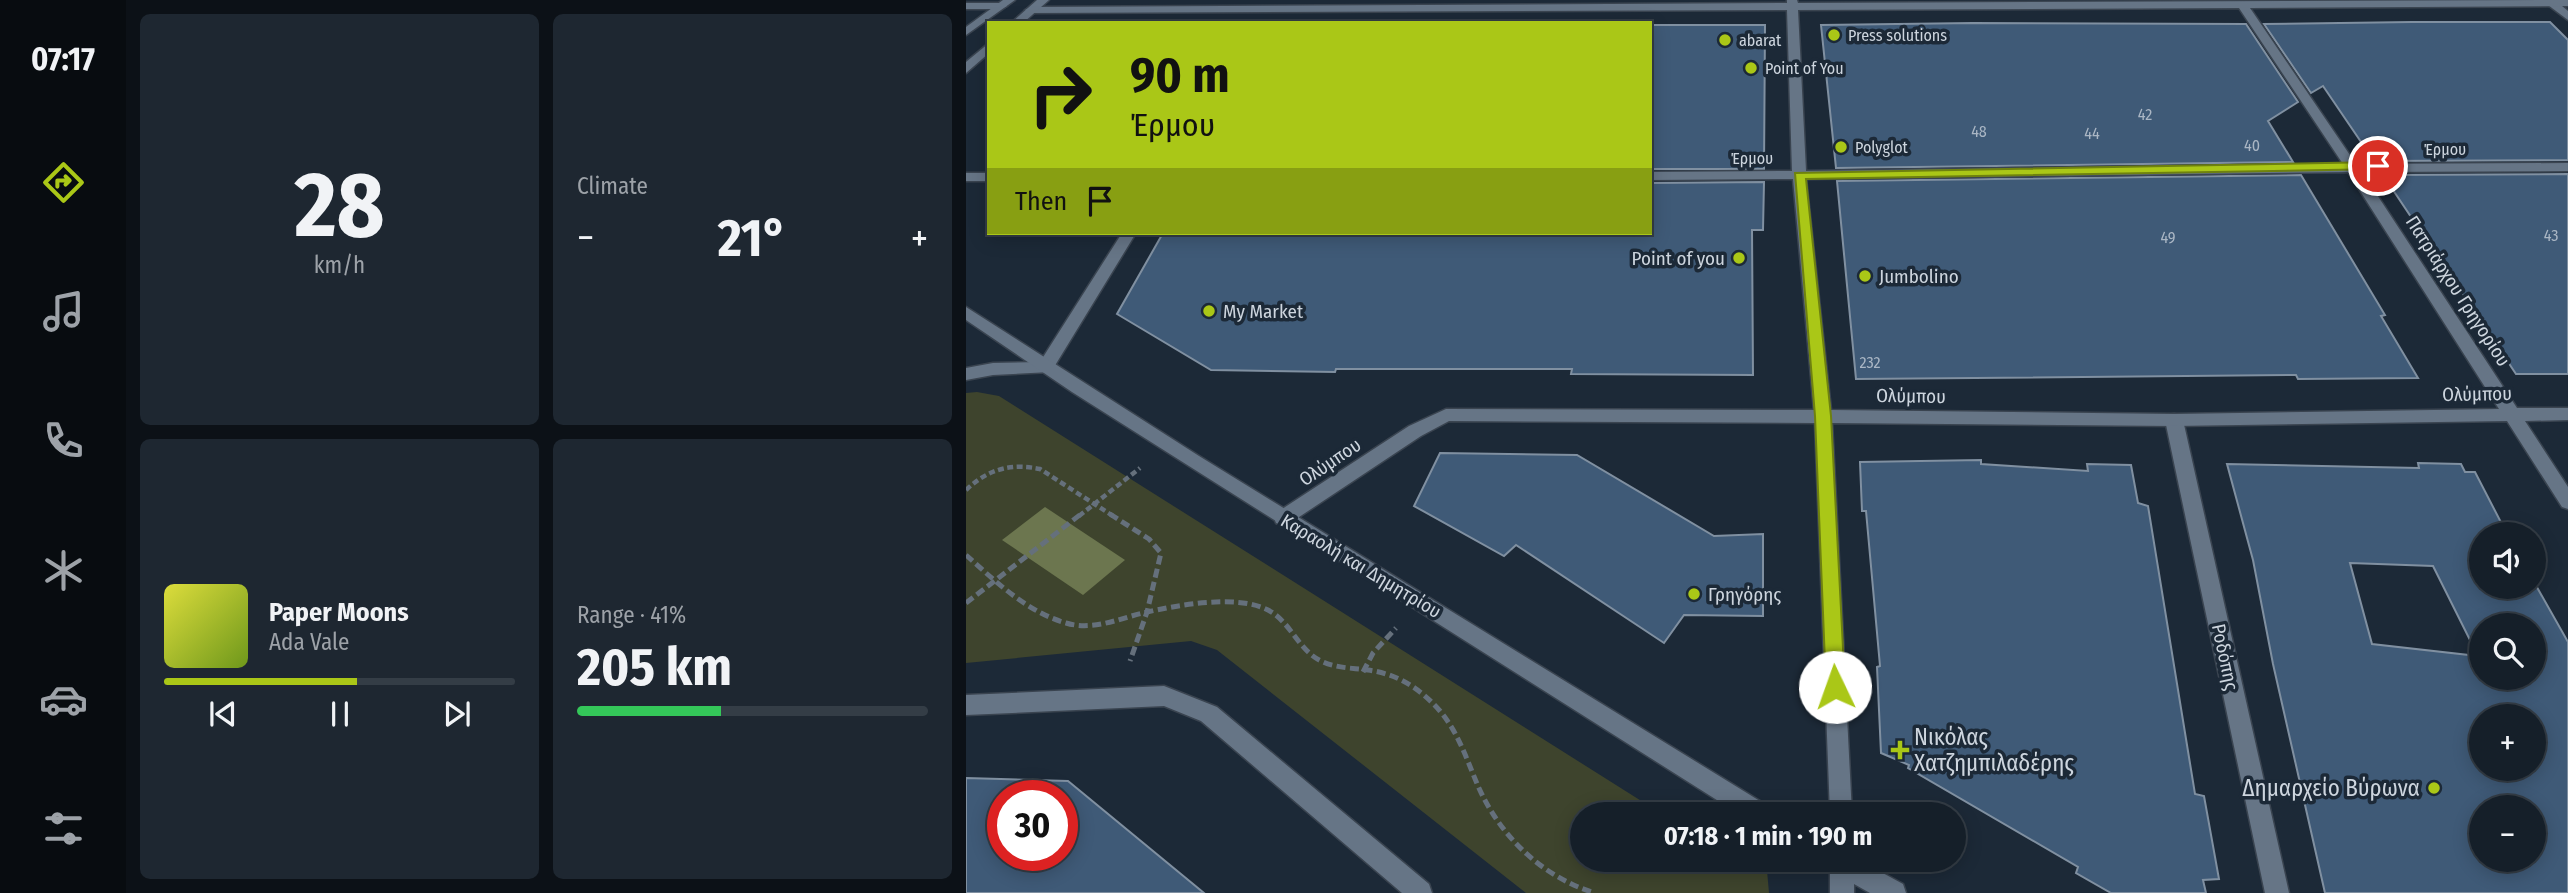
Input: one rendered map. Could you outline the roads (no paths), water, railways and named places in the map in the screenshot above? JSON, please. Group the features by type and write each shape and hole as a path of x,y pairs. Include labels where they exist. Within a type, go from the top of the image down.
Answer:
{"street":[{"path":"1018,21 1044,0"},
{"name":"Πατριάρχου Γρηγορίου","path":"2240,2 2514,414 2568,502"},
{"path":"966,6 1005,3"},
{"path":"966,32 1005,3"},
{"path":"1792,3 1799,176 1823,416 1840,802"},
{"path":"1031,10 1273,5 2568,3"},
{"path":"2553,4 2568,17"},
{"path":"1262,21 1273,5"},
{"path":"966,69 987,48"},
{"name":"Έρμου","path":"1652,176 1799,176 2351,166 2568,167"},
{"path":"966,177 987,177"},
{"path":"966,374 993,369 1045,368 1128,235"},
{"name":"Καραολή και Δημητρίου","path":"966,312 1045,368 1167,447 1423,602 1741,802"},
{"name":"Ολύμπου","path":"1283,518 1415,431 1446,415 1476,413 2174,420 2568,414"},
{"name":"Ροδόπης","path":"2174,420 2277,893"},
{"path":"966,705 1164,696 1209,715 1420,893"},
{"path":"1840,872 1842,893"},
{"path":"1858,872 1894,893"}],"place":[{"name":"Press solutions","path":"1834,35"},
{"name":"abarat","path":"1725,40"},
{"name":"Point of You","path":"1751,68"},
{"name":"Polyglot","path":"1841,147"},
{"name":"Point of you","path":"1739,258"},
{"name":"Jumbolino","path":"1865,276"},
{"name":"My Market","path":"1209,311"},
{"name":"Γρηγόρης","path":"1694,594"},
{"name":"Νικόλας Χατζημπιλαδέρης","path":"1900,750"},
{"name":"Δημαρχείο Βύρωνα","path":"2434,788"}]}
